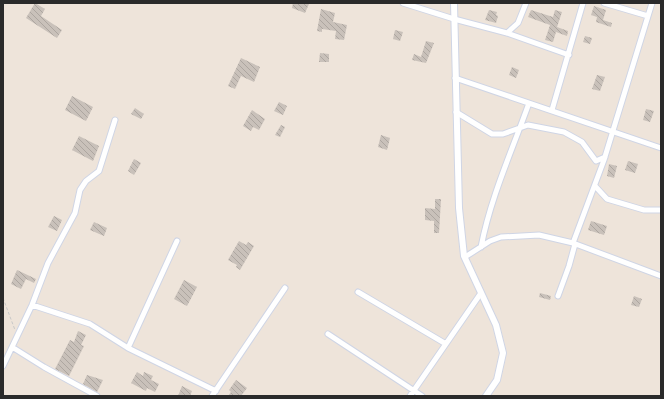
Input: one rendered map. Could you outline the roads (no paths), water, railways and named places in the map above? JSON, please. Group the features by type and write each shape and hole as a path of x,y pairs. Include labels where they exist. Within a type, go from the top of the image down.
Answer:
{"street":[{"path":"403,3 454,19 507,33 569,55"},
{"path":"454,3 459,208 465,257 496,325 502,342 503,353 497,380 486,396"},
{"path":"507,33 518,22 526,3"},
{"path":"552,110 583,3"},
{"path":"604,3 648,16"},
{"path":"558,296 569,266 574,244 605,157 652,3"},
{"path":"455,78 661,148"},
{"path":"481,247 487,217 497,186 530,103"},
{"path":"456,112 492,134 503,134 528,125 564,132 582,142 596,162 605,157"},
{"path":"3,366 32,305 48,263 75,213 80,190 86,181 100,171 115,120"},
{"path":"595,186 606,199 644,210 661,210"},
{"path":"465,257 490,241 501,237 539,235 574,244 661,276"},
{"path":"128,348 177,241"},
{"path":"212,396 285,288"},
{"path":"358,292 446,344"},
{"path":"410,396 481,293"},
{"path":"32,305 90,324 128,348 216,391"},
{"path":"328,334 422,396"},
{"path":"12,347 44,367 97,396"}]}
